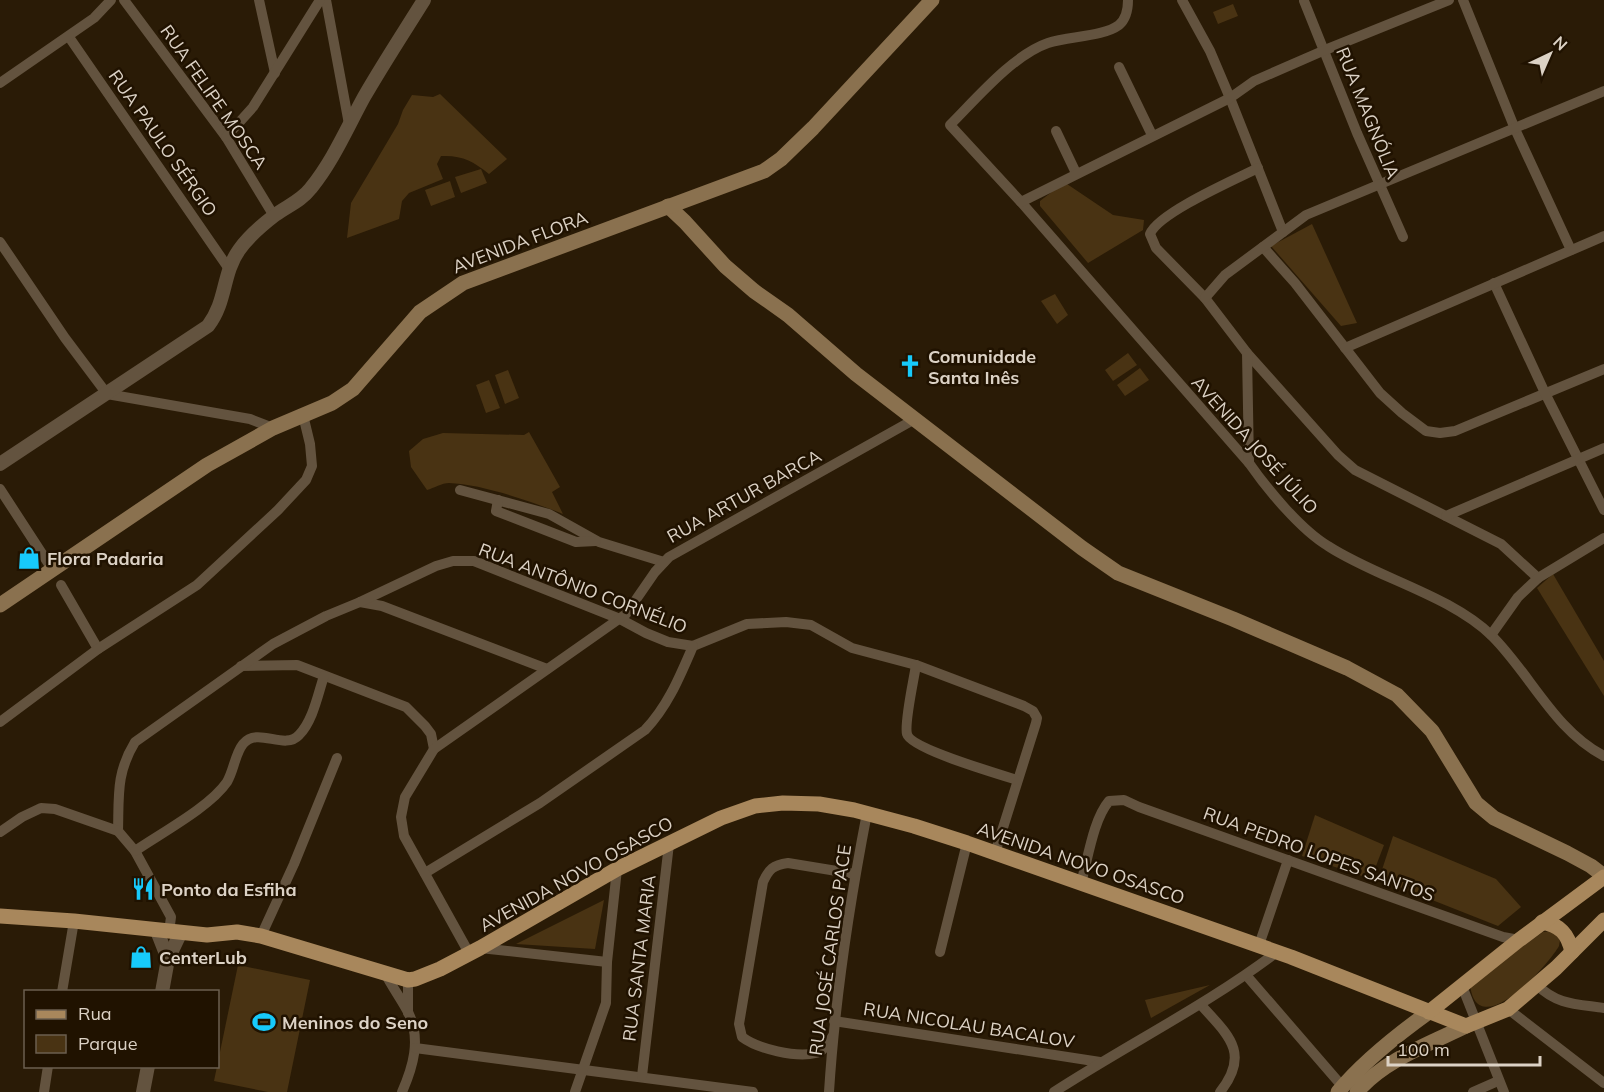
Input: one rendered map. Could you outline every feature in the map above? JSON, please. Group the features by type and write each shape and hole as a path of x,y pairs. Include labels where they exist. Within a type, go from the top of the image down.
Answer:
{"main road":[{"name":"AVENIDA FLORA","path":"0,605 207,465 273,428 332,403 353,389 420,312 463,283 764,171 781,159 813,128 932,0"},
{"path":"668,206 725,266 754,291 788,315 850,370 1082,548 1118,573 1233,619 1347,669 1397,696 1432,731 1476,803 1494,818 1592,866 1604,876 1542,921 1409,1026 1340,1089"},
{"name":"AVENIDA NOVO OSASCO","path":"408,980 433,972 617,869 721,818 755,806 783,803 819,804 867,813 968,843 1259,945 1429,1012 1471,1024"},
{"path":"0,916 207,935 237,932 261,936 408,980"},
{"path":"1357,1092 1404,1056 1508,1009 1537,985 1604,920"},
{"path":"1542,921 1554,924 1565,933 1572,952"}],"street":[{"path":"0,82 69,37 94,18 111,0"},
{"name":"RUA FELIPE MOSCA","path":"124,0 226,136 274,216"},
{"path":"259,0 275,73"},
{"path":"226,136 253,107 320,0"},
{"path":"326,0 349,124"},
{"path":"0,464 208,326 221,304 237,252 274,216 300,200 310,190 424,0"},
{"name":"AVENIDA JOSÉ JÚLIO","path":"1128,0 1123,21 1117,27 1047,44 1023,56 950,125 1021,202 1249,463 1284,507 1327,546 1445,604 1491,635 1565,726 1583,744 1604,756"},
{"path":"1182,0 1210,51 1282,232"},
{"path":"1021,202 1230,98 1254,81 1449,0"},
{"path":"1463,0 1515,129 1571,250"},
{"name":"RUA MAGNÓLIA","path":"1304,1 1403,237"},
{"name":"RUA PAULO SÉRGIO","path":"69,37 230,269"},
{"path":"1119,67 1152,135"},
{"path":"1205,298 1225,275 1306,215 1604,92"},
{"path":"1056,131 1076,173"},
{"path":"1258,168 1204,195 1166,218 1152,230 1151,239 1156,248 1205,298 1247,353 1338,455 1355,470 1501,544 1538,578"},
{"path":"1345,348 1604,237"},
{"path":"0,242 65,338 107,394 250,419 273,428"},
{"path":"1263,247 1295,283 1380,393 1402,414 1426,430 1440,433 1455,431 1604,369"},
{"path":"1494,283 1545,393 1604,510"},
{"path":"1247,353 1249,463"},
{"path":"0,722 98,649 197,585 278,510 306,480 312,466 310,444 303,415"},
{"name":"RUA ARTUR BARCA","path":"434,749 620,619 664,562 677,552 915,419"},
{"path":"1446,516 1604,448"},
{"path":"0,489 52,569"},
{"path":"460,490 549,514 596,540 664,562"},
{"path":"498,500 496,510 576,542 596,540"},
{"path":"1491,635 1518,597 1538,578 1604,538"},
{"name":"RUA ANTÔNIO CORNÉLIO","path":"118,831 120,774 135,742 273,644 326,616 436,566 453,561 474,561 620,619 668,642 693,646"},
{"path":"61,585 98,649"},
{"path":"360,602 382,606 547,669"},
{"path":"425,873 540,803 645,730 658,717 679,681 693,646 747,624 786,622 811,625 852,648 916,665 1033,711 1037,718 995,853"},
{"path":"241,666 297,665 405,708 425,726 431,734 434,749 405,797 401,816 404,836 474,950 607,962"},
{"path":"916,665 907,724 907,734 912,741 930,750 1017,780"},
{"path":"135,851 219,791 231,774 243,743 258,737 293,740 300,735 324,676"},
{"path":"261,936 294,864 337,758"},
{"name":"RUA PEDRO LOPES SANTOS","path":"1081,883 1099,818 1109,801 1124,800 1503,937 1519,940"},
{"path":"0,832 40,808 55,809 118,831 135,851 171,917 168,959 162,990"},
{"name":"RUA JOSÉ CARLOS PACE","path":"829,1092 834,1021 855,874 867,813"},
{"path":"940,952 968,843"},
{"name":"RUA SANTA MARIA","path":"642,1076 669,844"},
{"path":"1259,945 1288,860"},
{"path":"833,1036 823,1049 815,1053 788,1053 752,1045 742,1037 738,1024 763,882 769,869 777,864 788,863 855,874"},
{"path":"575,1092 606,1003 607,962 617,869"},
{"path":"62,990 74,921"},
{"path":"168,959 169,932"},
{"path":"1054,1092 1100,1062 1201,1005 1277,952"},
{"path":"385,973 408,1013 415,1037 413,1066 402,1092"},
{"path":"1246,975 1340,1089"},
{"path":"408,980 408,1013"},
{"path":"1537,985 1548,997 1604,1008"},
{"path":"1462,986 1471,1024 1504,1092"},
{"path":"1201,1005 1224,1031 1234,1048 1236,1064 1220,1092"},
{"path":"1508,1009 1604,1083"},
{"name":"RUA NICOLAU BACALOV","path":"834,1021 1100,1062"},
{"path":"415,1048 642,1076 718,1090 753,1092"},
{"path":"44,1092 48,1068"},
{"path":"143,1092 148,1068"},
{"path":"1473,1092 1498,1081"}],"green space":[{"path":"1233,4 1238,16 1218,24 1213,12"},
{"path":"440,94 507,159 489,174 467,160 441,156 437,164 443,179 409,193 402,201 399,219 347,238 351,203 398,124 412,95 433,97"},
{"path":"481,169 487,183 461,193 455,177"},
{"path":"450,181 455,197 431,206 425,190"},
{"path":"1067,184 1113,215 1144,220 1143,230 1088,263 1040,206 1040,201"},
{"path":"1312,224 1357,323 1341,326 1271,246"},
{"path":"1055,294 1068,315 1057,324 1041,301"},
{"path":"1128,353 1137,365 1113,381 1105,370"},
{"path":"1140,368 1149,380 1125,396 1117,385"},
{"path":"508,370 519,398 505,404 495,375"},
{"path":"489,380 500,408 486,413 476,385"},
{"path":"529,432 560,487 552,492 563,514 492,490 462,484 449,483 427,490 411,467 409,451 423,439 443,433 524,435"},
{"path":"1553,574 1604,661 1604,696 1537,588"},
{"path":"1315,815 1384,845 1371,879 1302,856"},
{"path":"1393,836 1496,879 1521,907 1498,926 1379,879"},
{"path":"604,900 595,949 516,944"},
{"path":"1552,931 1560,940 1559,946 1527,983 1498,1004 1485,1007 1475,1001 1470,984 1543,932"},
{"name":"Meninos do Seno","path":"238,965 310,980 287,1092 268,1092 214,1081 217,1068 219,1068 219,1057"},
{"path":"1210,985 1151,1018 1145,1000"}],"place":[{"name":"Comunidade Santa Inês","path":"910,366"},
{"name":"Flora Padaria","path":"29,558"},
{"name":"Ponto da Esfiha","path":"143,889"},
{"name":"CenterLub","path":"141,957"},
{"name":"Meninos do Seno","path":"264,1022"}]}
